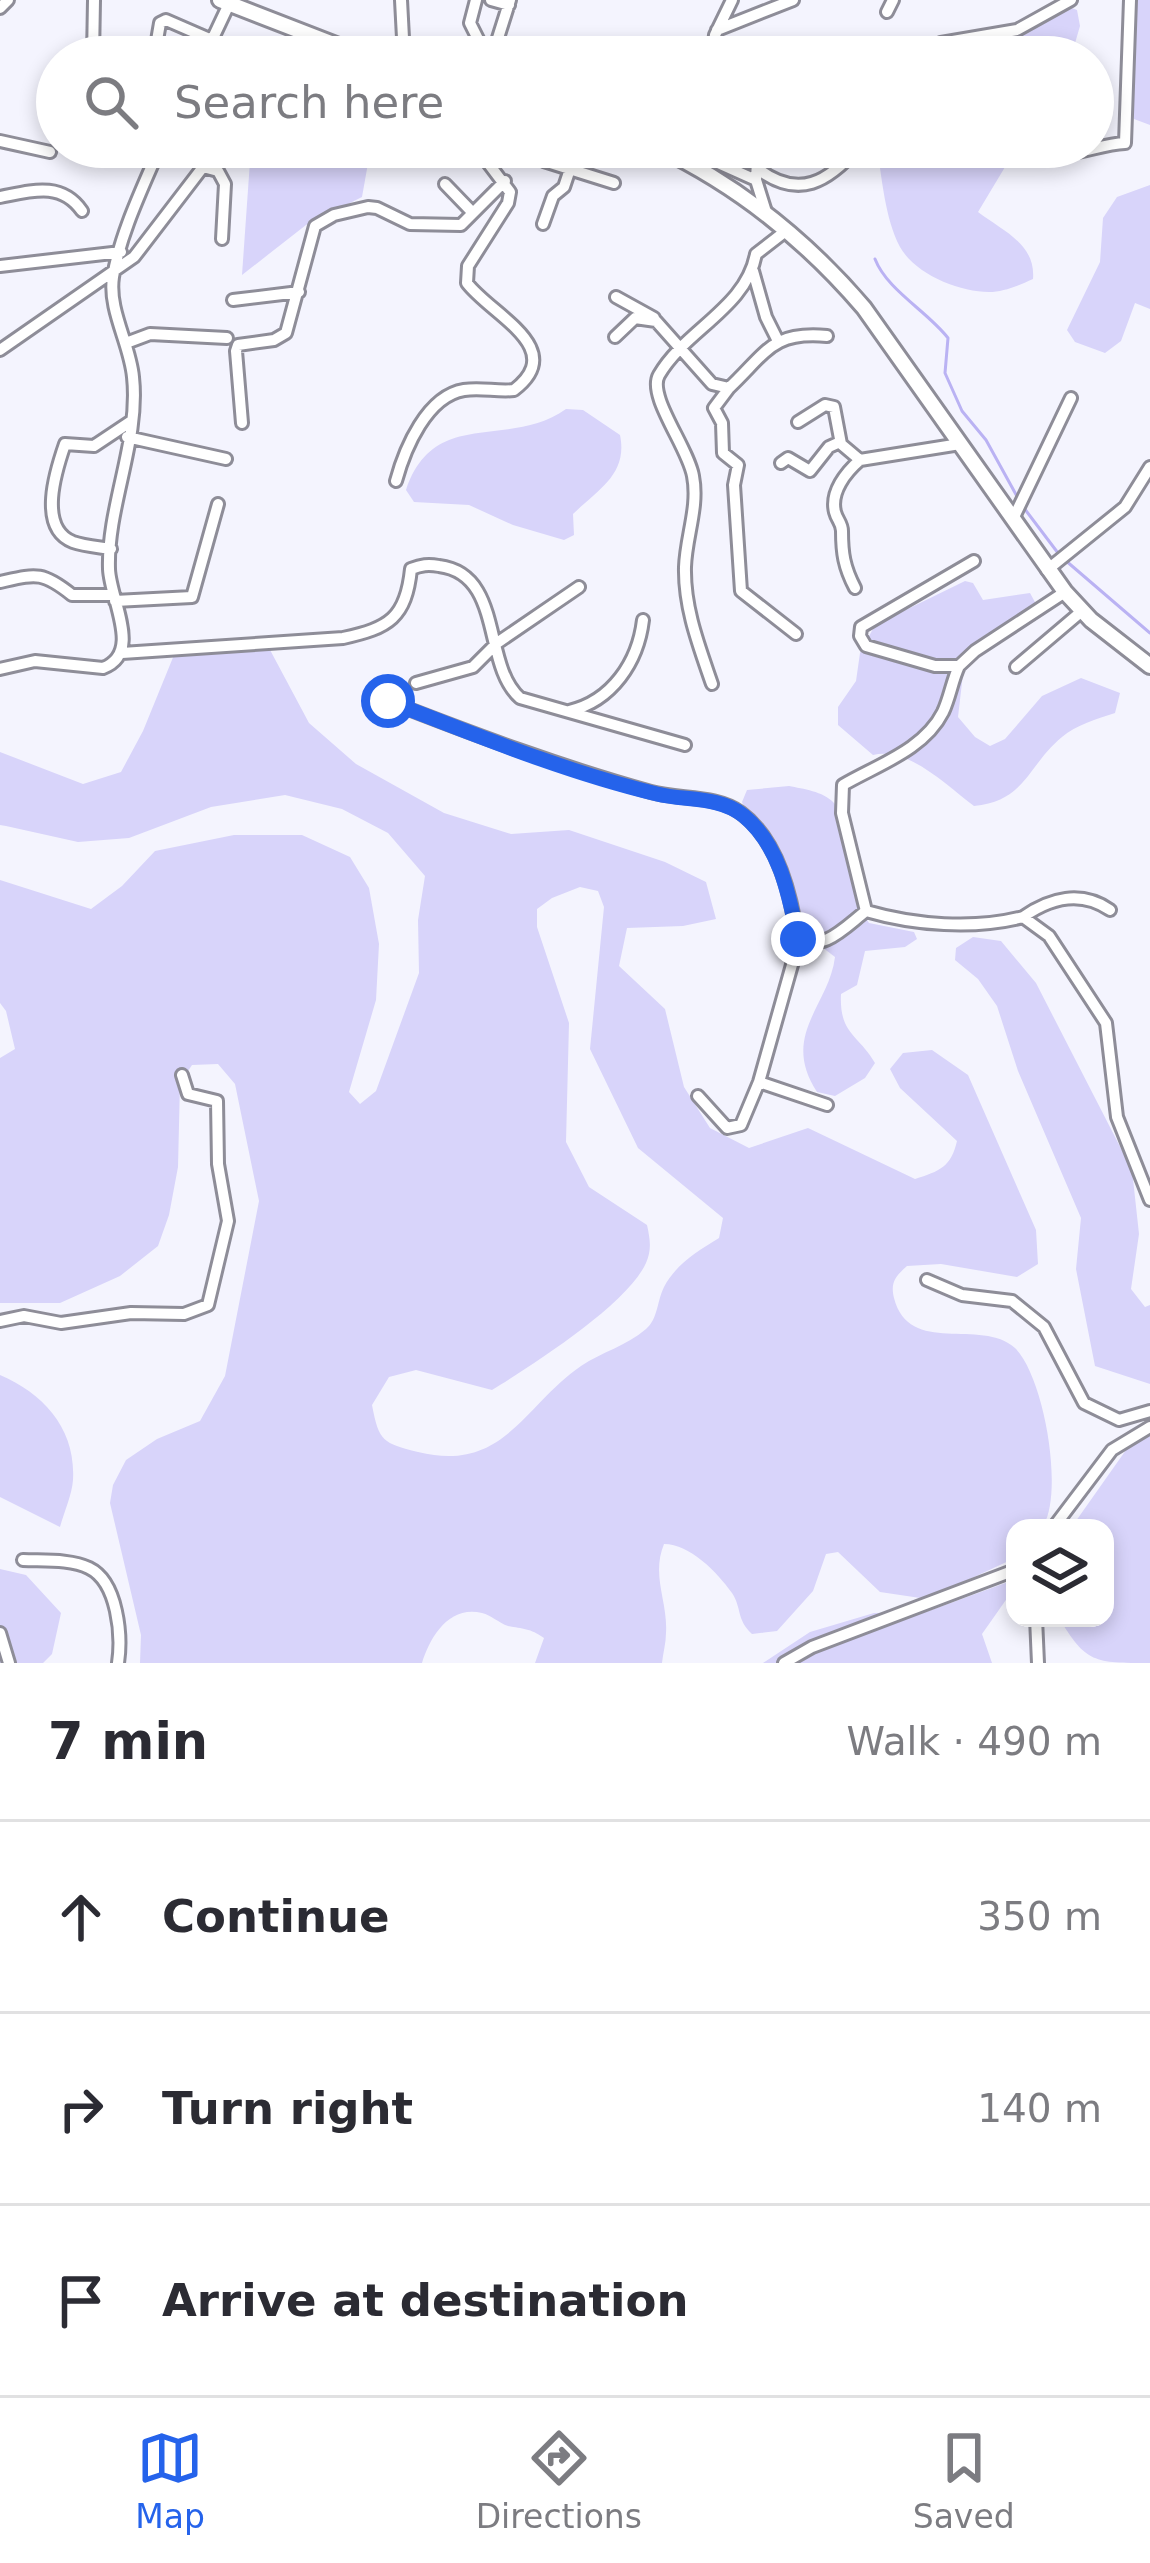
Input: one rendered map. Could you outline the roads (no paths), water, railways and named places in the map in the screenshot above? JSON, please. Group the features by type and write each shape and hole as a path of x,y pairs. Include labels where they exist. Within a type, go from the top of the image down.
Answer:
{"main road":[{"path":"223,1 313,36"},
{"path":"697,168 766,213 835,274 864,308 1012,520 1057,562 1065,592 1150,666"}],"street":[{"path":"93,36 94,0"},
{"path":"401,0 403,36"},
{"path":"476,0 470,23 477,36"},
{"path":"491,0 509,2 498,36"},
{"path":"716,36 732,0"},
{"path":"717,30 793,0"},
{"path":"982,36 1017,30 1071,0"},
{"path":"1114,144 1125,143 1130,0"},
{"path":"213,36 223,1"},
{"path":"158,36 162,20 202,36"},
{"path":"0,141 36,149"},
{"path":"0,669 35,661 103,668 122,653 111,549 134,381 114,301 113,275 152,168"},
{"path":"1,348 113,275 150,239 202,168"},
{"path":"207,168 218,171 225,184 222,239"},
{"path":"396,481 414,434 437,403 465,390 514,390 532,368 534,354 528,340 472,290 466,274 508,203 510,192 494,168"},
{"path":"564,168 614,183"},
{"path":"738,168 793,186 827,177 837,168"},
{"path":"756,168 766,213"},
{"path":"543,224 570,170"},
{"path":"242,423 238,345 274,340 286,333 315,226 334,215 377,208 410,224 460,225 505,181"},
{"path":"445,184 473,213"},
{"path":"0,197 50,189 72,199 82,212"},
{"path":"778,341 753,271 756,254 787,230"},
{"path":"0,266 121,251"},
{"path":"712,684 686,592 686,551 695,504 693,473 672,418 654,391 657,378 753,271"},
{"path":"233,300 299,292"},
{"path":"616,297 656,321 712,384 729,388"},
{"path":"615,337 635,318 656,321"},
{"path":"796,634 741,591 734,485 738,465 723,453 722,423 714,409 778,341 794,333 827,337"},
{"path":"126,343 150,334 226,338"},
{"path":"1012,520 1071,398"},
{"path":"798,422 831,406 840,442 860,460"},
{"path":"111,549 70,542 58,532 51,507 65,444 94,446 130,422"},
{"path":"128,437 226,459"},
{"path":"782,463 788,458 810,471 829,447 840,442"},
{"path":"855,588 844,568 842,527 834,504 843,478 860,460 959,444"},
{"path":"1057,562 1126,508 1150,467"},
{"path":"0,582 42,575 72,595 192,597 218,504"},
{"path":"959,666 935,667 866,646 861,627 974,561"},
{"path":"122,653 368,632 386,626 398,614 409,590 411,569 421,565 452,568 465,576 479,596 503,676 514,692 532,703 685,746"},
{"path":"416,683 473,668 496,644 579,586"},
{"path":"866,911 842,813 843,785 895,758 934,725 959,666 975,651 1065,592"},
{"path":"1016,667 1082,611"},
{"path":"566,712 586,707 609,691 634,658 643,620"},
{"path":"388,701 549,763 740,812 770,843 799,940 759,1082 735,1129 728,1128 698,1096"},
{"path":"799,940 823,942 866,911 916,921 970,924 1023,917 1042,905 1072,898 1093,900 1110,910"},
{"path":"1023,917 1064,955 1106,1023 1118,1117 1150,1200"},
{"path":"0,1321 24,1316 61,1323 131,1313 184,1314 208,1305 228,1221 218,1164 217,1101 188,1094 182,1076"},
{"path":"759,1082 826,1105"},
{"path":"927,1280 962,1295 1012,1301 1037,1321 1084,1403 1118,1420 1150,1412"},
{"path":"1060,1519 1112,1450 1150,1427"},
{"path":"23,1559 85,1567 97,1574 116,1608 121,1638 118,1663"},
{"path":"784,1663 812,1647 1006,1573"},
{"path":"1036,1627 1038,1663"},
{"path":"0,1633 10,1663"}],"waterway":[{"path":"875,259 889,281 948,338 945,373 962,411 986,440 1019,500"},
{"path":"1024,508 1058,553"},
{"path":"1065,560 1150,633"}]}
